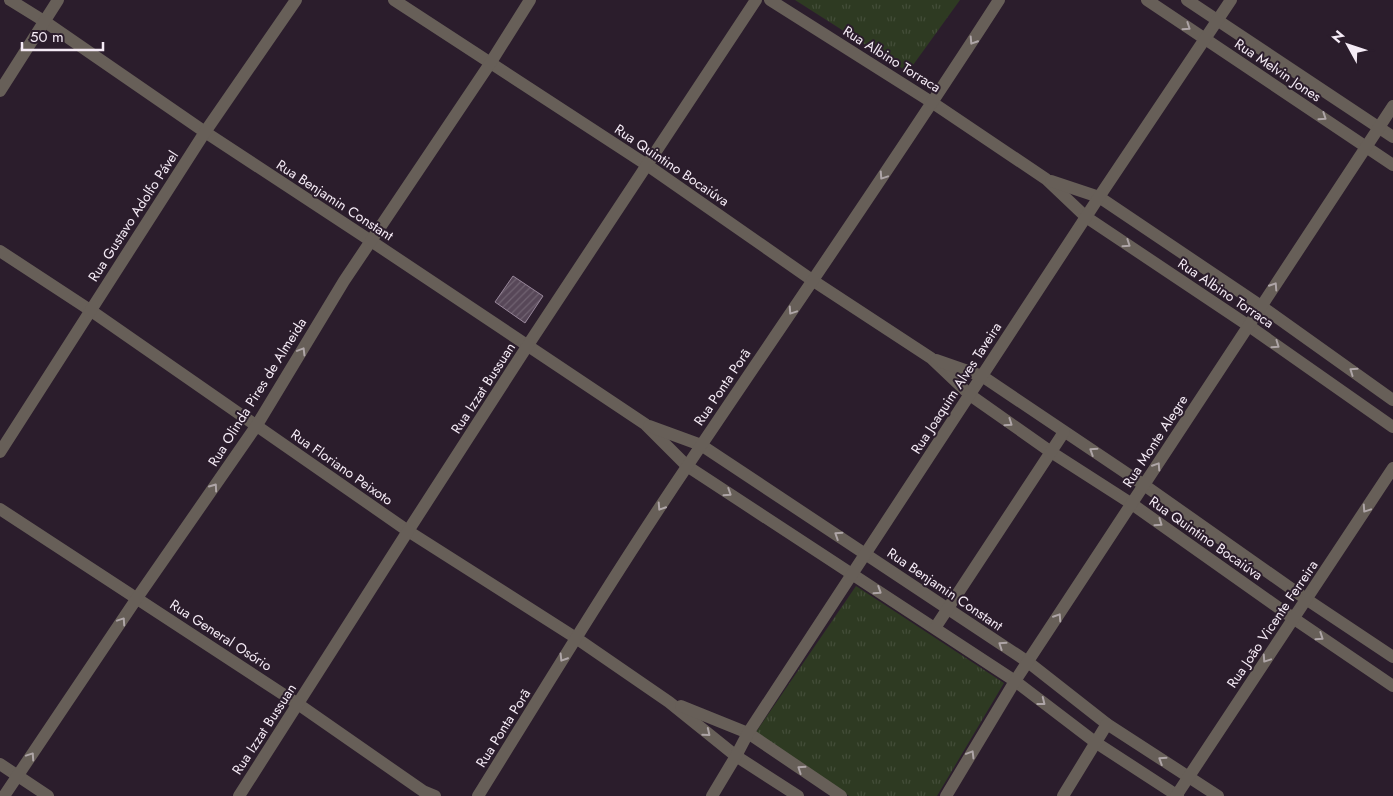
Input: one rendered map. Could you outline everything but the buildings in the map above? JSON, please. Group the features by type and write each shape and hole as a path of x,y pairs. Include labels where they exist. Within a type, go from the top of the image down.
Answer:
{"street":[{"name":"Rua Benjamin Constant","path":"10,0 645,424 687,466 1015,681 1096,742 1177,796"},
{"path":"0,90 58,0"},
{"name":"Rua Gustavo Adolfo Pável","path":"0,452 205,132 296,0"},
{"name":"Rua Quintino Bocaiúva","path":"394,0 647,164 812,280 931,358 970,395 1051,452 1132,504 1393,686"},
{"name":"Rua Olinda Pires de Almeida","path":"4,796 137,598 257,425 344,281 491,62 530,0"},
{"name":"Rua Izzat Bussuan","path":"239,796 528,346 756,0"},
{"name":"Rua Albino Torraca","path":"770,0 933,103 1046,179 1086,217 1249,326 1393,427"},
{"name":"Rua Ponta Porã","path":"478,796 576,638 687,466 933,103 999,0"},
{"name":"Rua Melvin Jones","path":"1147,0 1393,165"},
{"name":"Rua Melvin Jones","path":"1187,0 1393,137"},
{"name":"Rua Joaquim Alves Taveira","path":"712,796 748,733 853,575 1098,197 1231,0"},
{"name":"Rua Monte Alegre","path":"946,796 1015,681 1393,106"},
{"name":"Rua Albino Torraca","path":"1046,179 1098,197 1261,306 1393,400"},
{"name":"Rua Floriano Peixoto","path":"0,251 90,310 408,531 576,638 670,702 736,756 798,796"},
{"name":"Rua Quintino Bocaiúva","path":"931,358 982,376 1144,485 1306,599 1393,656"},
{"name":"Rua Benjamin Constant","path":"645,424 701,445 1028,662 1108,724 1218,796"},
{"path":"935,628 1064,432"},
{"name":"Rua João Vicente Ferreira","path":"1177,796 1188,776 1393,468"},
{"name":"Rua General Osório","path":"0,509 298,704 428,794"},
{"name":"Rua Floriano Peixoto","path":"670,702 748,733 835,794"},
{"path":"1063,796 1108,724"},
{"path":"0,764 48,796"}],"green space":[{"path":"795,0 960,0 908,72"},
{"path":"856,586 1004,683 937,796 849,796 756,732"}]}
